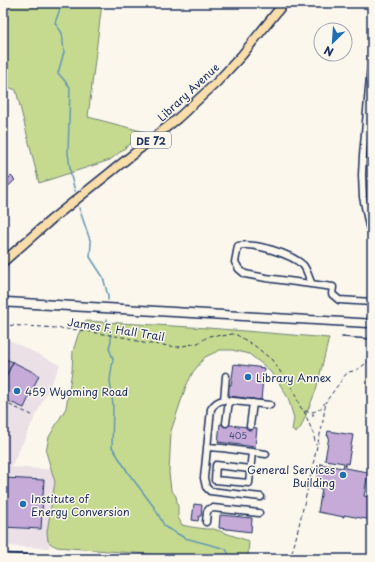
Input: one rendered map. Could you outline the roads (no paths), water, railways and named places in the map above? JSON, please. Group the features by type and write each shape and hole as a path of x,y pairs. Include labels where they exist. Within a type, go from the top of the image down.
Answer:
{"main road":[{"name":"Library Avenue","path":"3,262 52,219 177,119 217,82 242,55 284,3"}],"street":[{"path":"372,54 362,175 363,197 372,234"},
{"path":"312,284 304,265 286,255 260,246 243,244 238,246 235,262 239,269 245,274 266,278 333,287 332,294 339,300 372,302"},
{"path":"226,376 226,423"},
{"path":"261,497 210,491 206,487 204,478 207,447 211,409 217,402 226,400 270,405"},
{"path":"250,426 253,404"},
{"path":"207,447 266,454"},
{"path":"250,469 216,465 215,480 249,483 252,452"},
{"path":"206,522 207,512 212,508 259,513"},
{"path":"3,557 42,559"}],"waterway":[{"path":"62,3 55,23 62,33 64,52 58,73 70,87 68,153 71,176 75,191"},
{"path":"79,208 91,243 90,257 103,277 108,300"},
{"path":"107,319 111,341 109,348 113,359 110,380 113,406 112,447 129,474 154,507 165,527 185,538 226,549 231,559"}],"railway":[{"path":"3,297 372,319"},
{"path":"3,307 372,328"},
{"path":"342,337 372,339"}],"place":[{"name":"Library Annex","path":"248,377"},
{"name":"459 Wyoming Road","path":"17,391"},
{"name":"General Services Building","path":"343,475"},
{"name":"Institute of Energy Conversion","path":"23,504"}]}
